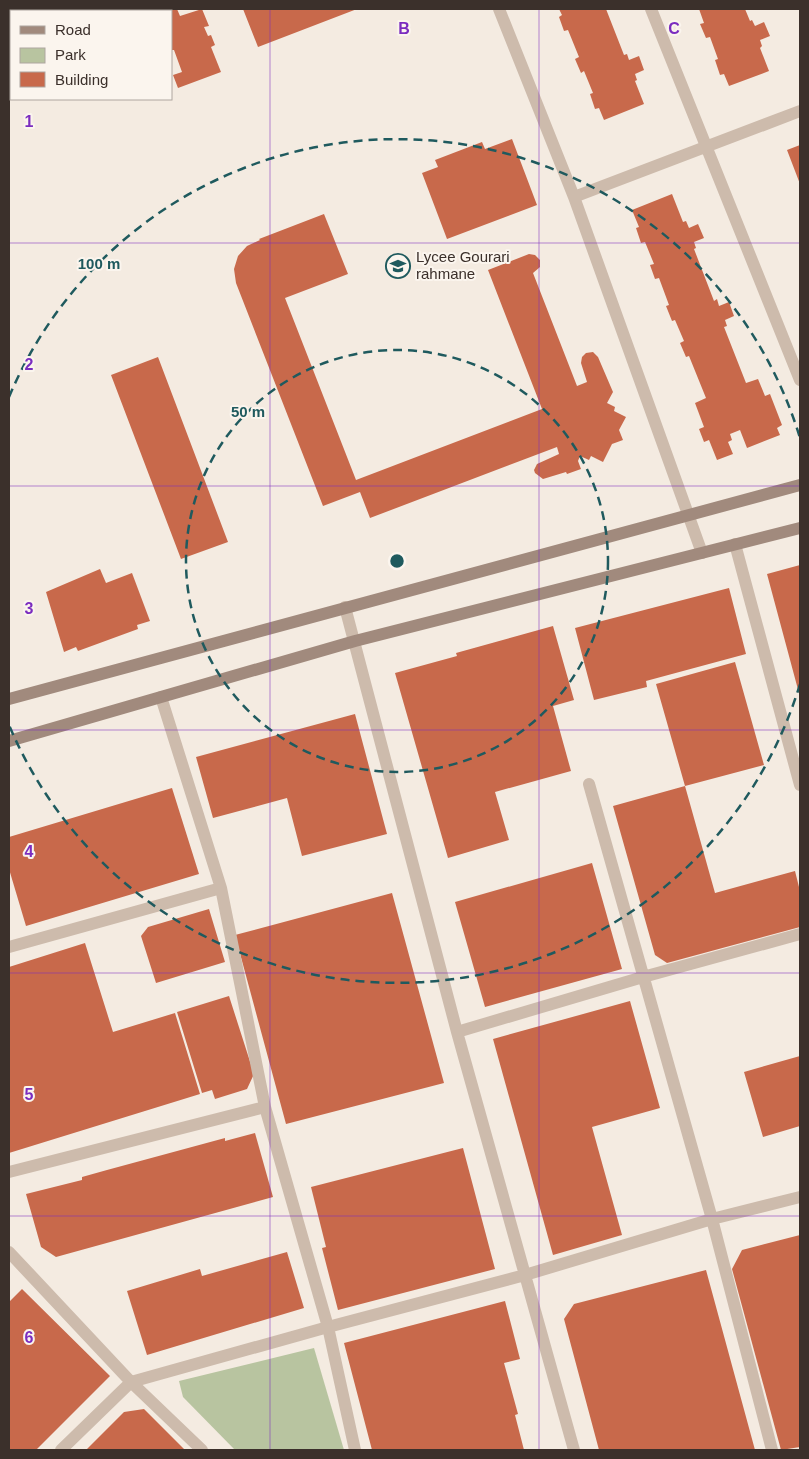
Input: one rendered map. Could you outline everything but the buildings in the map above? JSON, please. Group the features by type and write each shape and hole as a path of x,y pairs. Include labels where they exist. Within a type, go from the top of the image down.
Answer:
{"main road":[{"path":"9,699 800,485"},
{"path":"9,742 355,641 800,528"}],"street":[{"path":"499,9 574,197 702,553"},
{"path":"651,9 800,380"},
{"path":"574,197 800,110"},
{"path":"736,544 800,785"},
{"path":"345,607 457,1032 574,1450"},
{"path":"161,697 221,888 265,1107 328,1327 355,1450"},
{"path":"589,784 712,1219 772,1450"},
{"path":"9,947 221,888"},
{"path":"457,1032 643,977 800,934"},
{"path":"9,1172 265,1107"},
{"path":"61,1450 131,1382 525,1275 712,1219 800,1197"},
{"path":"9,1252 131,1382 202,1450"}],"green space":[{"path":"314,1348 344,1450 235,1450 183,1397 179,1381"}],"place":[{"name":"Lycee Gourari rahmane","path":"398,266"}]}
